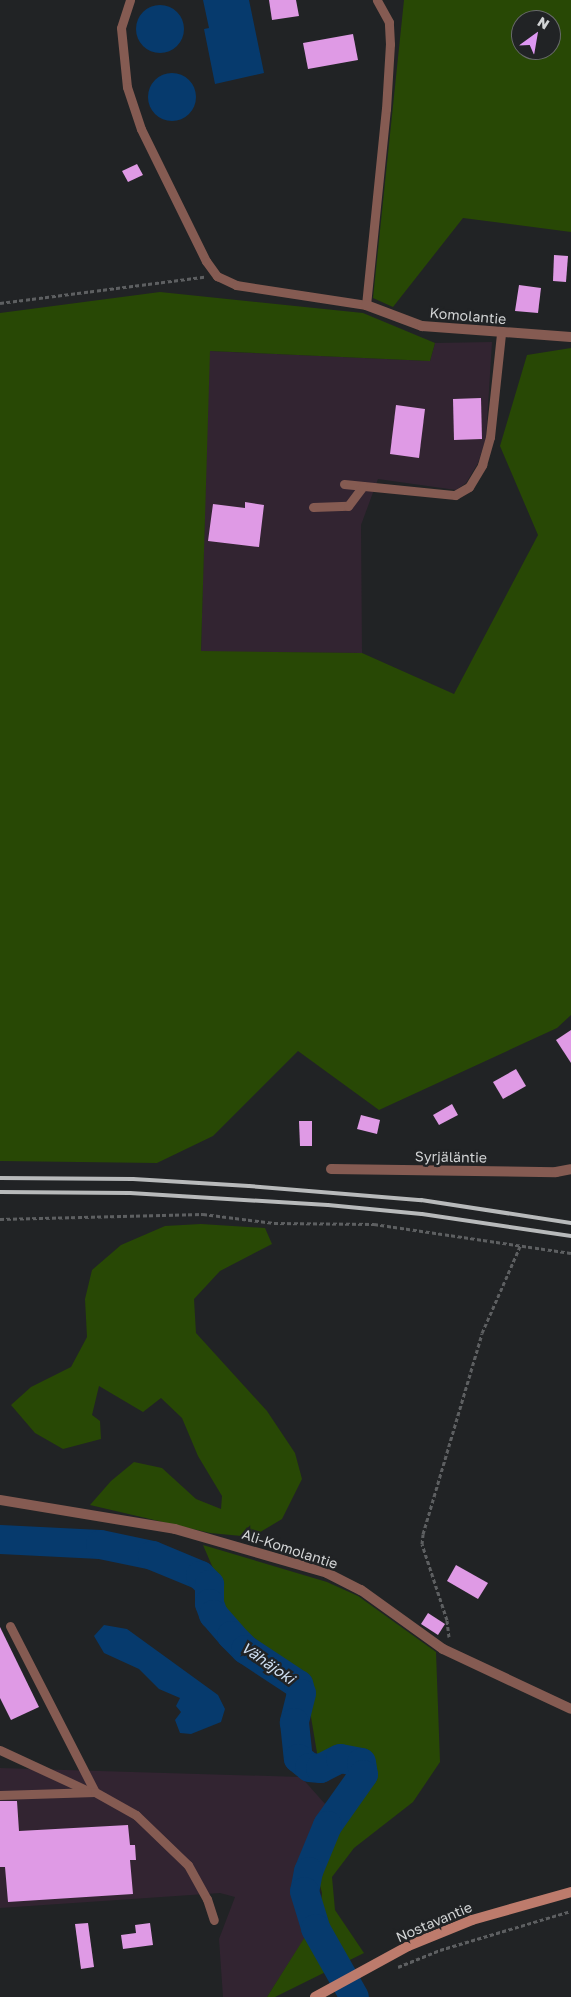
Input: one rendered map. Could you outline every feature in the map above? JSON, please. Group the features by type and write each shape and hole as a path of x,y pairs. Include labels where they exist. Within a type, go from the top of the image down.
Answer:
{"street":[{"name":"Komolantie","path":"366,305 422,326 501,334 571,337"},
{"name":"Syrjäläntie","path":"331,1169 556,1172 571,1169"},
{"name":"Ali-Komolantie","path":"0,1500 175,1529 327,1573 361,1590 450,1653 571,1709"},
{"name":"Nostavantie","path":"318,1995 408,1946 472,1920 571,1892"}],"lane":[{"path":"130,0 121,34 127,87 140,129 206,261 217,276 236,285 366,305 386,109 390,44 389,22 377,0"},
{"path":"344,484 455,495 469,487 482,465 490,437 501,334"},
{"path":"314,507 348,506 364,486"},
{"path":"10,1626 92,1792"},
{"path":"0,1750 92,1792 136,1815 188,1865 207,1898 214,1920"},
{"path":"0,1795 92,1792"}],"path":[{"path":"0,303 217,276"},
{"path":"0,1219 203,1214 274,1223 374,1224 521,1244 571,1253"},
{"path":"450,1653 447,1620 422,1544 423,1534 482,1333 521,1244"},
{"path":"395,1969 440,1950 571,1911"}],"shaded area":[{"path":"492,342 486,438 478,463 466,483 456,490 378,479 361,525 362,653 201,652 209,351 430,361 435,343"},
{"path":"0,1768 301,1777 326,1805 294,1895 310,1930 267,1997 223,1997 219,1939 235,1897 220,1893 0,1908"}],"green space":[{"path":"404,0 571,0 571,232 463,218 393,307 373,298"},
{"path":"160,292 363,313 435,343 430,361 210,351 201,651 362,653 454,694 538,535 500,446 527,355 571,348 571,1015 557,1028 379,1110 298,1051 213,1136 157,1163 0,1161 0,313"},
{"path":"201,1224 265,1228 272,1244 220,1271 194,1299 196,1333 267,1411 295,1453 302,1479 282,1519 252,1537 210,1533 90,1505 111,1481 134,1462 162,1468 196,1499 221,1509 222,1496 198,1456 182,1418 161,1398 143,1412 99,1386 92,1415 100,1421 101,1439 63,1449 35,1433 11,1405 31,1387 71,1367 87,1337 85,1299 92,1270 121,1245 165,1226"},
{"path":"203,1545 327,1582 358,1596 436,1652 440,1762 413,1802 354,1848 332,1877 335,1910 364,1953 275,1997 267,1997 320,1913 322,1893 318,1878 333,1836 361,1791 369,1770 359,1753 318,1759 305,1681 226,1614 222,1589"}],"water":[{"path":"203,0 249,0 264,73 215,84 204,29 209,28"},
{"path":"155,5 165,5 177,12 184,24 184,34 177,46 165,53 155,53 147,49 140,42 136,34 136,24 140,16 147,9"},
{"path":"167,73 177,73 189,80 196,92 196,102 189,114 177,121 167,121 159,117 152,110 148,102 148,92 152,84 159,77"},
{"path":"104,1625 127,1629 218,1695 225,1709 221,1722 191,1734 180,1733 175,1720 181,1712 176,1706 180,1698 159,1689 139,1669 104,1653 94,1636"}],"building":[{"path":"269,0 296,0 299,16 272,20"},
{"path":"353,34 358,60 308,69 303,43"},
{"path":"137,164 143,175 128,182 122,171"},
{"path":"554,255 568,256 566,282 553,281"},
{"path":"519,285 541,288 538,313 515,311"},
{"path":"481,398 482,439 454,440 453,399"},
{"path":"396,405 425,409 419,458 390,454"},
{"path":"245,502 264,505 259,547 208,541 213,504 245,508"},
{"path":"571,1030 571,1063 556,1040"},
{"path":"516,1069 526,1086 503,1099 493,1082"},
{"path":"452,1104 458,1115 439,1125 433,1115"},
{"path":"361,1115 380,1120 377,1134 357,1129"},
{"path":"299,1121 312,1121 312,1146 300,1146"},
{"path":"456,1565 488,1583 478,1599 447,1581"},
{"path":"428,1613 445,1624 438,1635 421,1624"},
{"path":"0,1627 39,1707 11,1720 0,1698"},
{"path":"0,1801 17,1801 19,1831 128,1825 130,1845 135,1845 136,1860 130,1860 133,1894 8,1902 5,1867 0,1867"},
{"path":"88,1923 94,1967 81,1969 75,1924"},
{"path":"150,1923 153,1945 123,1949 121,1935 136,1933 135,1925"}],"waterway":[{"name":"Vähäjoki","path":"0,1539 100,1544 152,1555 200,1575 209,1584 209,1603 213,1614 231,1635 245,1649 298,1684 301,1693 294,1722 298,1758 309,1767 320,1768 340,1758 361,1762 363,1774 327,1825 308,1871 304,1891 315,1928 354,1997"}],"railway":[{"path":"0,1178 133,1179 249,1186 421,1200 571,1223"},
{"path":"0,1192 130,1193 328,1205 422,1214 571,1236"}]}
